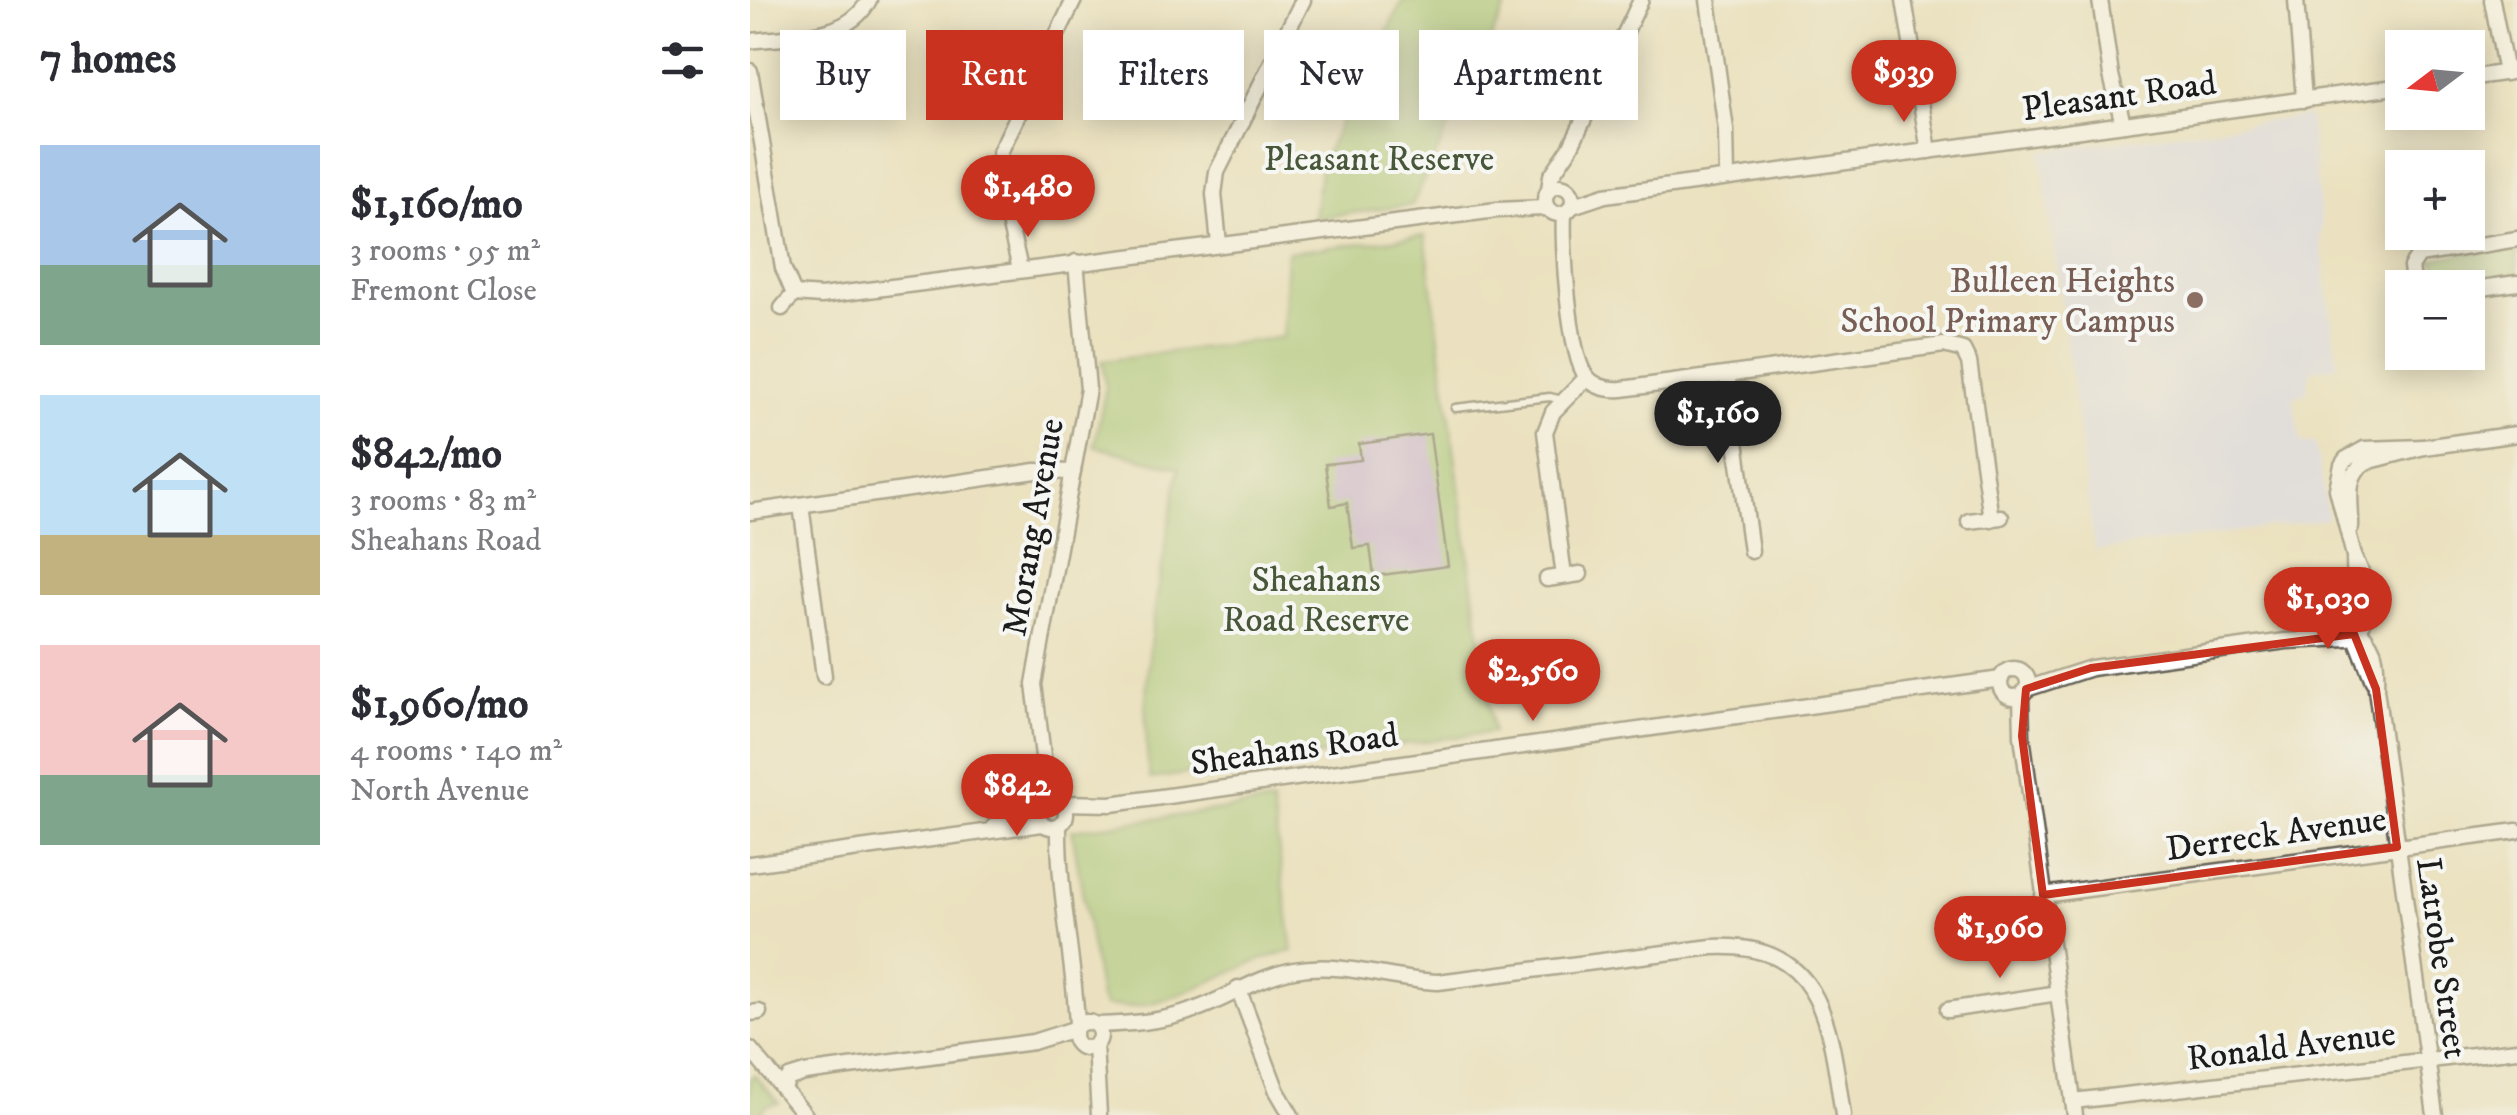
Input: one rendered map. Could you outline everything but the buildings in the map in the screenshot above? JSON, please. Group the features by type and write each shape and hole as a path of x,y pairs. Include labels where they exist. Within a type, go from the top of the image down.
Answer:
{"street":[{"path":"750,41 842,28 858,18 869,0"},
{"path":"1014,269 1000,152 1074,0"},
{"path":"1219,244 1214,194 1217,172 1303,0"},
{"path":"1641,0 1570,148 1551,176 1558,200 1578,359 1587,377 1613,390 1944,345 1962,350 1970,362 1996,518 1969,522"},
{"path":"1708,0 1732,177"},
{"path":"1904,0 1925,151"},
{"path":"2100,0 2117,125"},
{"path":"2296,0 2309,99"},
{"path":"2493,6 2506,73"},
{"path":"750,72 783,268 794,294 782,308"},
{"name":"Pleasant Road","path":"794,294 821,296 1497,210 2385,88"},
{"path":"2411,270 2419,255 2517,239"},
{"name":"Morang Avenue","path":"1050,803 1034,698 1035,670 1088,389 1072,262"},
{"path":"2485,288 2517,283"},
{"path":"1727,375 1751,550"},
{"path":"1564,576 1545,432 1550,417 1587,377"},
{"path":"2354,629 2367,611 2368,599 2351,538 2352,463 2424,447 2517,434"},
{"path":"750,512 1036,471 1073,472"},
{"path":"801,505 824,676"},
{"path":"1547,579 1580,574"},
{"name":"Sheahans Road","path":"981,830 1050,803 1111,804 1961,686 2014,688 2059,669 2286,641 2342,625 2354,629"},
{"name":"Latrobe Street","path":"2354,629 2376,650 2376,690 2434,1115"},
{"path":"2014,688 2074,1108"},
{"path":"1050,803 1066,812 1053,824 1038,816 1050,803"},
{"name":"Sheahans Road","path":"750,864 981,830 1053,824 1111,804"},
{"path":"1053,824 1074,977 1099,1115"},
{"name":"Derreck Avenue","path":"2043,895 2517,831"},
{"path":"783,1089 789,1078 805,1072 1086,1034 1196,1010 1238,988 1308,968 1346,968 1438,982 1712,947 1742,947 1775,958 1803,979 1814,993 1828,1023 1842,1114 1833,1115"},
{"path":"1238,988 1276,1091 1290,1115"},
{"path":"1948,1010 2058,993"},
{"path":"750,1049 805,1115"},
{"name":"Ronald Avenue","path":"2074,1108 2517,1050"}],"lane":[{"path":"1455,408 1550,397 1564,400"}],"highlighted area":[{"path":"2354,634 2376,689 2397,847 2043,895 2022,736 2026,689 2091,668"}],"shaded area":[{"name":"Bulleen Heights School Primary Campus","path":"2309,116 2338,366 2311,370 2306,394 2293,397 2301,444 2315,442 2328,519 2095,551 2041,151"}],"green space":[{"name":"Pleasant Reserve","path":"1403,0 1509,0 1495,30 1419,30 1419,120 1452,120 1412,205 1314,218 1321,162 1342,120 1399,120 1399,30 1388,30"},
{"name":"Sheahans Road Reserve","path":"1425,236 1493,732 1150,779 1146,740 1148,662 1179,468 1094,446 1106,387 1102,361 1283,337 1287,252"},
{"path":"2517,245 2517,278 2485,282 2485,270 2436,270 2435,262 2422,261"},
{"path":"1272,803 1293,951 1154,1002 1105,1006 1100,998 1072,830"},
{"path":"754,1075 779,1103 766,1106 760,1115 750,1115 750,1078"}],"place":[{"name":"Bulleen Heights School Primary Campus","path":"2195,300"}]}
